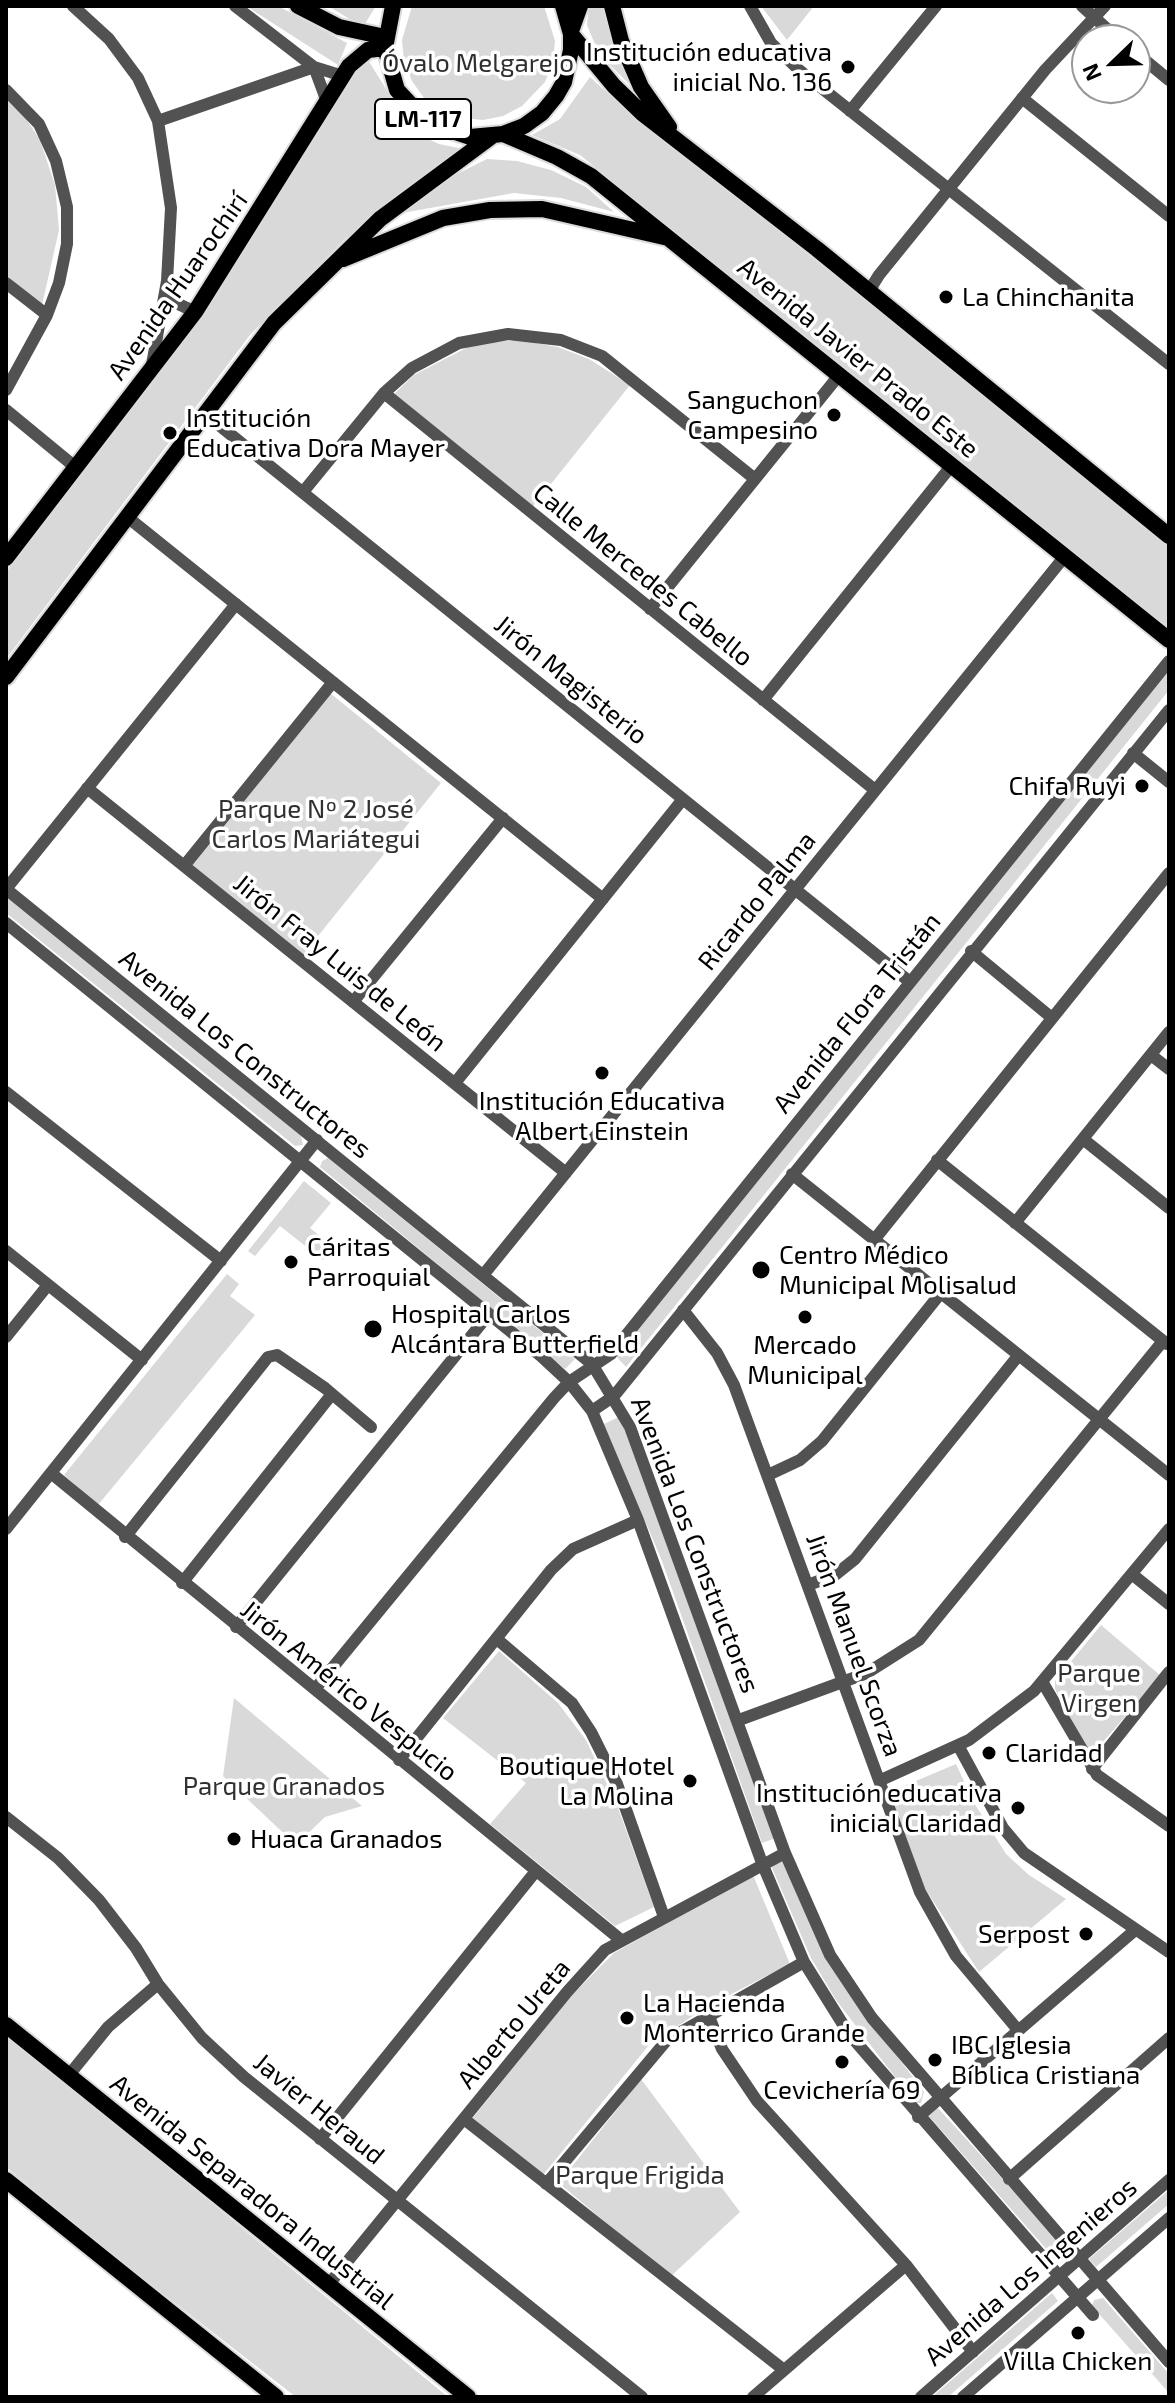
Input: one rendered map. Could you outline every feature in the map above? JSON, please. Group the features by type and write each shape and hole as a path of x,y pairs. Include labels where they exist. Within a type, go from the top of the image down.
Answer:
{"main road":[{"path":"298,6 339,27 385,42 393,6"},
{"name":"LM-117","path":"563,6 571,33"},
{"name":"LM-117","path":"385,42 397,90 419,116 448,132 498,135 542,113 556,96 569,66 571,33 580,6"},
{"path":"612,6 621,41 641,87 670,128 699,156"},
{"path":"571,33 628,101 869,291 1169,536"},
{"name":"Avenida Huarochirí","path":"6,558 195,312 343,76 358,56 385,42"},
{"path":"6,677 274,323 334,263 414,191 498,135"},
{"name":"Avenida Javier Prado Este","path":"498,135 573,165 673,240 1169,640"},
{"path":"334,263 443,218 490,210 542,209 673,240"},
{"name":"Avenida Separadora Industrial","path":"6,2025 468,2397"},
{"path":"6,2180 276,2397"}],"street":[{"path":"73,6 109,39 138,78 158,121 171,208 164,297 151,373"},
{"path":"235,6 314,67 343,76"},
{"path":"750,6 777,51 1169,364"},
{"path":"850,111 936,6"},
{"path":"1082,6 1100,24"},
{"path":"869,291 1022,98 1105,6"},
{"path":"1151,65 1169,80"},
{"path":"158,121 314,67"},
{"path":"314,67 327,102"},
{"path":"6,90 39,124 56,161 67,207 67,244 59,283 47,315 6,390"},
{"path":"1022,98 1169,216"},
{"path":"6,283 47,315"},
{"path":"164,297 195,312"},
{"path":"303,492 384,393 423,361 459,343 508,334 548,337 588,349 615,364 755,479"},
{"path":"650,609 840,374"},
{"name":"Calle Mercedes Cabello","path":"384,393 875,790"},
{"path":"6,410 74,466"},
{"name":"Jirón Magisterio","path":"204,413 910,982"},
{"path":"763,700 952,465"},
{"path":"126,516 603,899"},
{"name":"Ricardo Palma","path":"484,1274 1065,556"},
{"path":"6,889 236,604"},
{"name":"Avenida Flora Tristán","path":"315,1689 569,1382 611,1354 1169,661"},
{"path":"184,866 333,682"},
{"name":"Avenida Flora Tristán","path":"592,1411 614,1396 1169,710"},
{"path":"1133,753 1169,782"},
{"name":"Jirón Fray Luis de León","path":"87,788 566,1173"},
{"path":"455,1083 683,799"},
{"path":"353,1002 503,818"},
{"path":"874,1240 1169,873"},
{"name":"Avenida Los Constructores","path":"6,889 592,1364 630,1427 785,1853 830,1955 872,2018 1169,2362"},
{"name":"Avenida Los Constructores","path":"6,923 489,1314 569,1382 592,1411 638,1520 762,1863 804,1962 849,2034 1093,2315"},
{"path":"971,951 1052,1018"},
{"path":"1015,1223 1169,1032"},
{"path":"1151,1055 1169,1069"},
{"path":"6,1092 221,1261"},
{"path":"1083,1139 1169,1208"},
{"path":"6,1529 317,1140"},
{"path":"739,1720 886,1664 932,1628 1099,1421 1166,1344 937,1160"},
{"path":"792,1174 1169,1475"},
{"path":"6,1251 142,1360"},
{"path":"6,1337 48,1285"},
{"path":"768,1475 816,1448 940,1294"},
{"name":"Jirón Manuel Scorza","path":"683,1310 717,1353 734,1385 881,1780 900,1843 938,1927 956,1956 1018,2030"},
{"path":"236,1627 489,1314"},
{"path":"125,1537 268,1357 277,1355 332,1394 371,1427"},
{"path":"808,1585 835,1575 855,1559 1018,1356"},
{"path":"182,1583 332,1394"},
{"name":"Jirón Américo Vespucio","path":"51,1473 125,1537 621,1940"},
{"path":"399,1760 551,1570 573,1549 638,1520"},
{"path":"881,1780 959,1747 999,1720 1043,1683 1169,1529"},
{"path":"1133,1575 1169,1604"},
{"path":"498,1640 572,1703 591,1732 617,1784 664,1917"},
{"path":"1092,1769 1169,1672"},
{"path":"1043,1683 1092,1769 1110,1787 1169,1826"},
{"path":"959,1747 1003,1828 1024,1853 1169,1952"},
{"name":"Javier Heraud","path":"6,1817 58,1858 99,1900 136,1948 158,1984 202,2038 320,2139 642,2397"},
{"name":"Alberto Ureta","path":"329,2284 567,1992 605,1950 785,1853"},
{"path":"320,2139 536,1871"},
{"path":"918,2117 1134,1931"},
{"path":"546,2184 641,2066 667,2040 804,1962"},
{"path":"69,2075 108,2027 158,1984"},
{"path":"708,2014 722,2049 757,2101 906,2265 973,2352"},
{"path":"1009,2179 1169,2038"},
{"path":"464,2119 784,2370"},
{"name":"Avenida Los Ingenieros","path":"921,2397 1169,2180"},
{"name":"Avenida Los Ingenieros","path":"963,2397 1169,2218"},
{"path":"753,2397 906,2265"}],"green space":[{"path":"246,6 278,6 347,43 338,65"},
{"path":"328,6 376,6 363,27"},
{"name":"Óvalo Melgarejo","path":"412,6 544,6 555,41 553,62 545,82 522,106 503,116 483,120 461,118 441,111 424,98 412,81 404,61 402,40"},
{"path":"589,6 602,6 617,52 637,92 607,62 594,42 587,25"},
{"path":"761,6 814,6 787,40"},
{"path":"368,60 413,132 439,144 463,149 346,238 250,335 6,659 6,572 246,244 354,73"},
{"path":"590,77 644,127 705,172 1169,544 1169,633 580,155 532,135 560,119"},
{"path":"6,99 23,114 40,140 55,185 59,230 42,305 6,275"},
{"path":"487,159 517,161 551,170 586,187 614,212 561,198 514,193 402,213 439,183"},
{"path":"520,340 558,347 589,359 630,385 531,509 392,396 414,375 476,343"},
{"path":"1165,671 1169,675 1169,690 626,1367 613,1353"},
{"name":"Parque Nº 2 José Carlos Mariátegui","path":"330,693 441,783 302,956 190,865"},
{"path":"6,897 301,1136 303,1145 295,1146 6,913"},
{"path":"328,1158 575,1359 565,1369 320,1167 322,1161"},
{"path":"304,1181 331,1203 310,1228 334,1247 323,1260 280,1226 255,1256 248,1251"},
{"path":"227,1274 239,1284 230,1296 255,1315 98,1505 64,1475"},
{"path":"619,1417 641,1464 776,1838 762,1843 662,1561 604,1424"},
{"name":"Parque Virgen","path":"1101,1625 1161,1676 1094,1752 1088,1751 1055,1689 1055,1681"},
{"path":"499,1651 558,1703 586,1740 618,1808 654,1907 615,1926 490,1824 526,1783 443,1718"},
{"name":"Parque Granados","path":"234,1698 362,1806 325,1817 296,1845 223,1776"},
{"path":"956,1764 973,1801 1006,1854 1029,1875 1066,1899 979,1972 924,1887 890,1792"},
{"path":"776,1860 782,1862 839,1979 924,2092 921,2103 915,2103 836,2000 811,1958 772,1868"},
{"path":"753,1875 790,1964 708,2006 649,2045 543,2175 472,2119 570,1997 614,1953"},
{"path":"6,2035 448,2397 296,2397 117,2258 6,2167"},
{"name":"Parque Frigida","path":"641,2079 740,2212 670,2277 559,2183"},
{"path":"937,2107 1065,2247 1062,2259 1056,2260 927,2114"},
{"path":"1169,2190 1169,2204 1096,2267 1089,2259"},
{"path":"1052,2293 1058,2301 948,2397 932,2397"},
{"path":"1103,2298 1169,2374 1169,2393 1092,2306 1094,2300"}],"place":[{"name":"Institución educativa inicial No. 136","path":"848,67"},
{"name":"La Chinchanita","path":"946,297"},
{"name":"Sanguchon Campesino","path":"834,415"},
{"name":"Institución Educativa Dora Mayer","path":"170,433"},
{"name":"Chifa Ruyi","path":"1142,786"},
{"name":"Institución Educativa Albert Einstein","path":"602,1073"},
{"name":"Cáritas Parroquial","path":"291,1262"},
{"name":"Centro Médico Municipal Molisalud","path":"761,1270"},
{"name":"Mercado Municipal","path":"805,1317"},
{"name":"Hospital Carlos Alcántara Butterfield","path":"373,1329"},
{"name":"Claridad","path":"989,1753"},
{"name":"Boutique Hotel La Molina","path":"690,1781"},
{"name":"Institución educativa inicial Claridad","path":"1018,1808"},
{"name":"Huaca Granados","path":"234,1839"},
{"name":"Serpost","path":"1086,1934"},
{"name":"La Hacienda Monterrico Grande","path":"627,2018"},
{"name":"IBC Iglesia Bíblica Cristiana","path":"935,2060"},
{"name":"Cevichería 69","path":"842,2062"},
{"name":"Villa Chicken","path":"1078,2333"}]}
